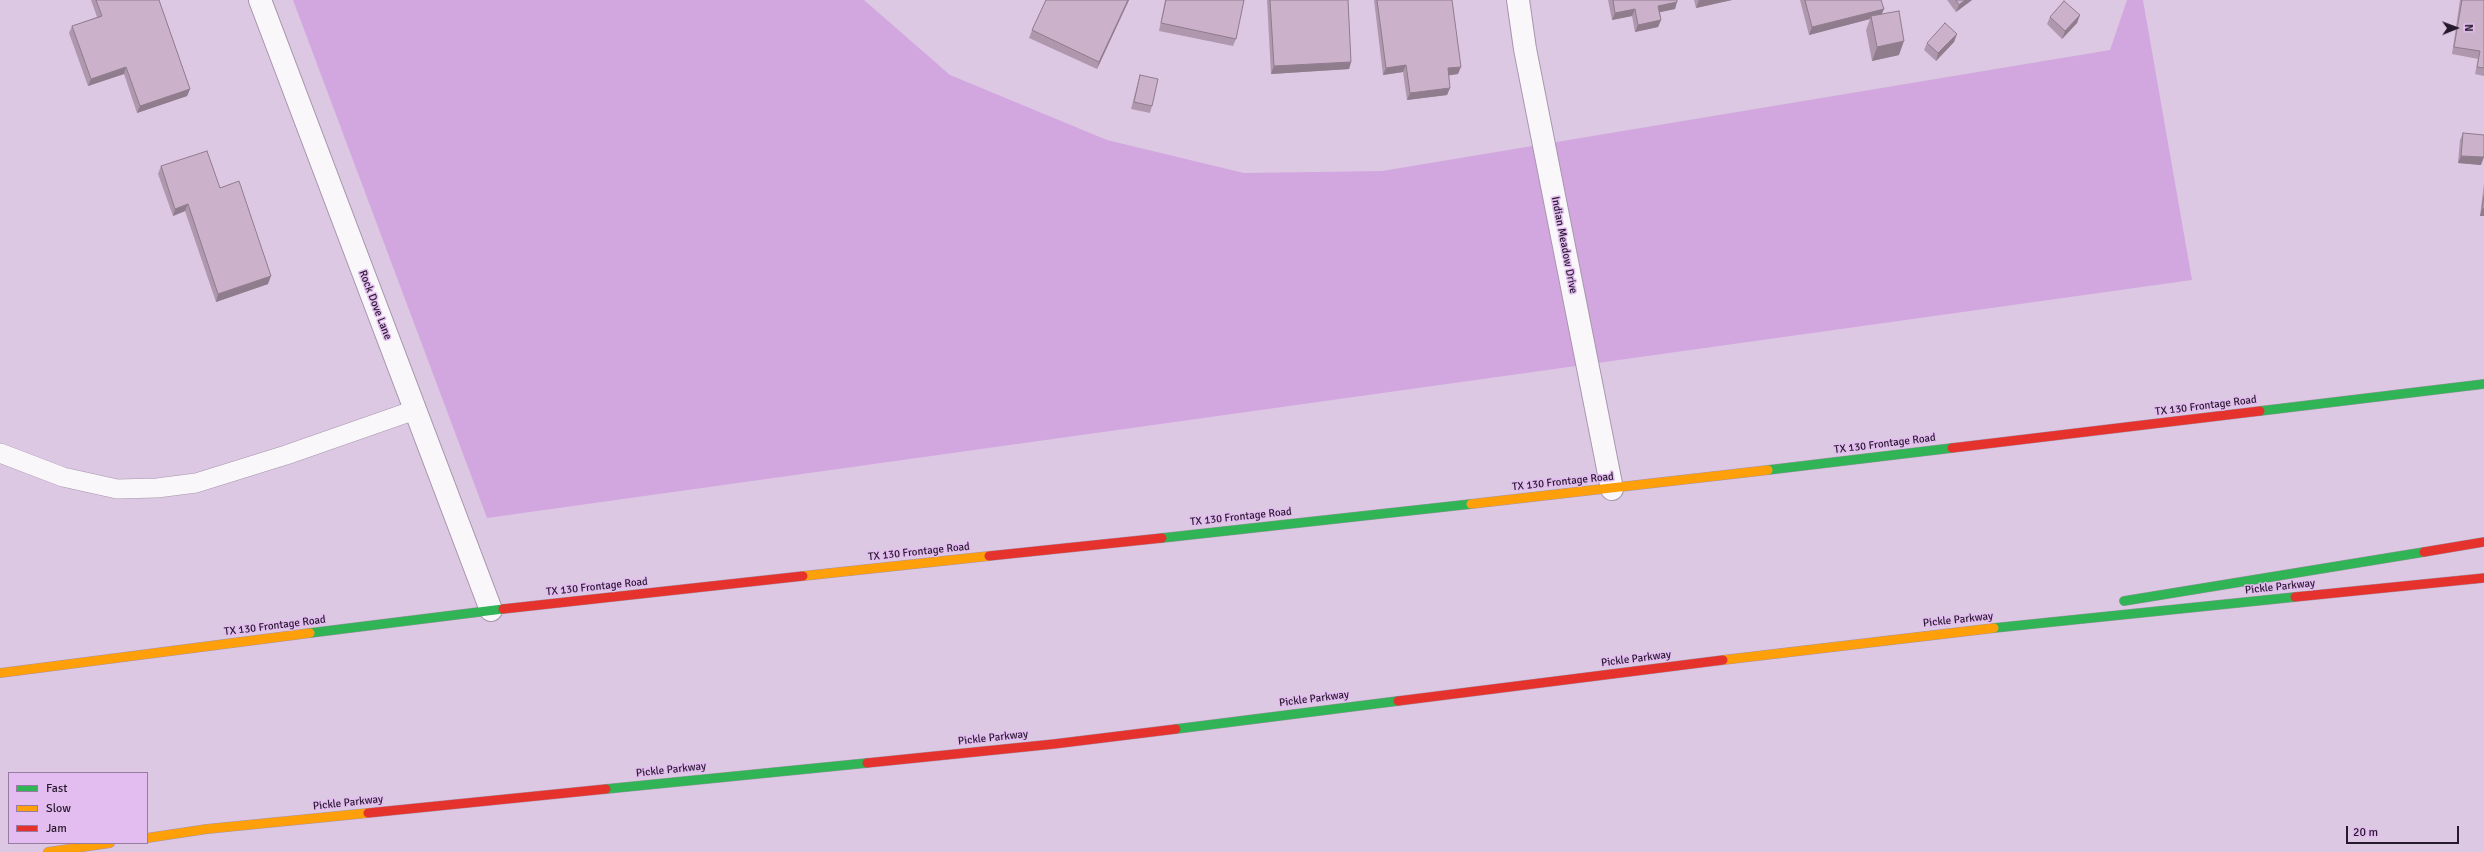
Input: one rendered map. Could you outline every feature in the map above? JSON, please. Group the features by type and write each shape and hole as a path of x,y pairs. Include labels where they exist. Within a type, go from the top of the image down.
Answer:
{"main road":[{"name":"TX 130 Frontage Road","path":"0,673 491,610 1612,489 2484,384"},
{"path":"2115,603 2484,542"},
{"name":"Pickle Parkway","path":"148,838 206,829 1054,744 1910,637 2484,578"},
{"path":"1910,637 2076,609"},
{"path":"48,852 103,844"}],"street":[{"name":"Rock Dove Lane","path":"260,0 491,610"},
{"name":"Indian Meadow Drive","path":"1518,0 1525,49 1612,489"}],"lane":[{"path":"0,454 63,477 117,489 157,488 196,483 286,455 415,410"}],"shaded area":[{"path":"293,0 864,0 950,75 1107,140 1244,173 1382,171 2110,50 2127,0 2143,0 2192,280 487,518"}],"building":[{"path":"96,0 159,0 190,89 140,106 126,67 91,79 72,26 102,16"},
{"path":"1046,0 1128,0 1099,62 1032,30"},
{"path":"1166,0 1244,0 1236,39 1161,23"},
{"path":"1270,0 1348,0 1351,62 1274,66"},
{"path":"1377,0 1452,0 1461,67 1448,68 1450,88 1410,93 1406,65 1386,68"},
{"path":"1613,0 1677,0 1677,2 1658,6 1661,20 1638,25 1635,9 1615,13"},
{"path":"1805,0 1881,0 1884,9 1812,27"},
{"path":"1956,0 1965,0 1959,5"},
{"path":"2462,0 2484,0 2484,68 2477,67 2480,51 2454,47"},
{"path":"2064,1 2080,15 2065,31 2050,17"},
{"path":"1899,11 1904,41 1877,47 1871,16"},
{"path":"1945,23 1957,34 1938,53 1927,43"},
{"path":"1140,75 1158,79 1152,106 1134,102"},
{"path":"2463,133 2484,135 2484,157 2461,156"},
{"path":"207,151 220,188 239,181 271,276 218,294 188,204 175,209 161,166"},
{"path":"2484,196 2484,209 2482,208"}],"traffic: fast":[{"path":"2260,411 2484,384"},
{"path":"1768,470 1952,448"},
{"path":"1162,538 1471,504"},
{"path":"2124,601 2424,552"},
{"path":"1994,628 2295,597"},
{"path":"310,633 503,609"},
{"path":"1176,729 1398,701"},
{"path":"606,789 867,763"}],"traffic: slow":[{"path":"1471,504 1768,470"},
{"path":"803,576 989,556"},
{"path":"1723,660 1994,628"},
{"path":"0,673 310,633"},
{"path":"148,838 207,829 368,813"},
{"path":"48,852 103,844"}],"traffic: jam":[{"path":"1952,448 2260,411"},
{"path":"989,556 1162,538"},
{"path":"2424,552 2484,542"},
{"path":"503,609 803,576"},
{"path":"2295,597 2484,578"},
{"path":"1398,701 1723,660"},
{"path":"867,763 1054,744 1176,729"},
{"path":"368,813 606,789"}]}
